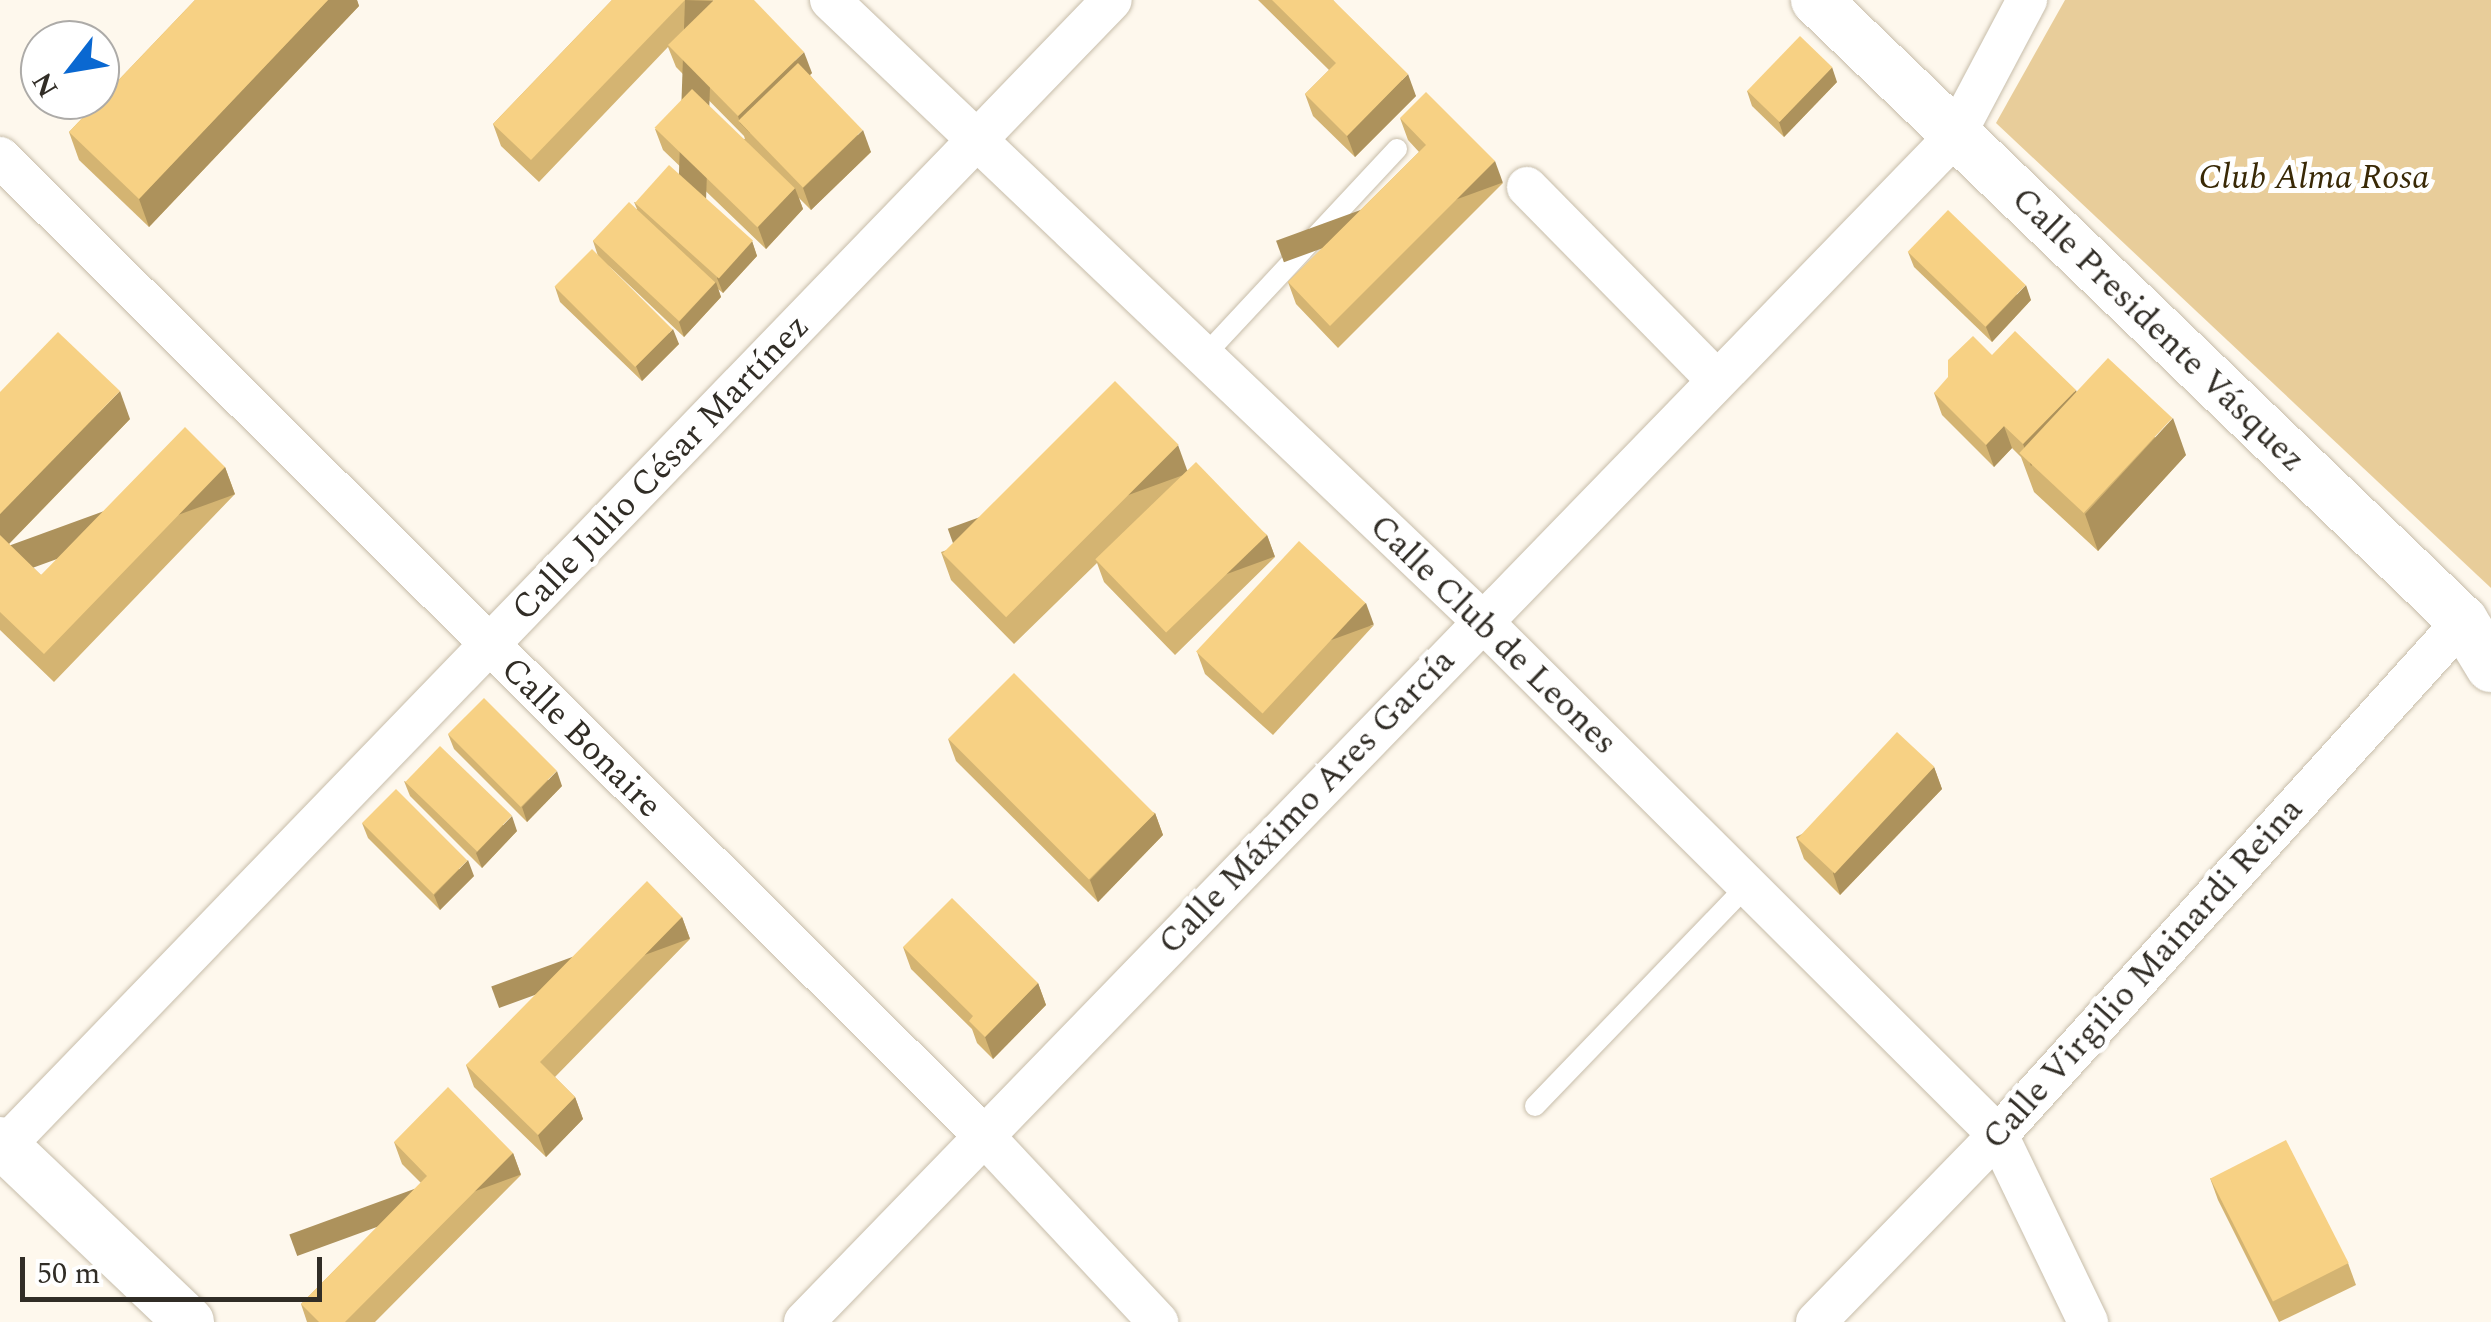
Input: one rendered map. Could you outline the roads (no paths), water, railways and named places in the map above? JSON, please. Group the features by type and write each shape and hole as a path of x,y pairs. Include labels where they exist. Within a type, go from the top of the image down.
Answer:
{"street":[{"name":"Calle Club de Leones","path":"830,0 1480,620 1998,1136 2088,1322"},
{"name":"Calle Julio César Martínez","path":"1,1147 1112,0"},
{"name":"Calle Presidente Vásquez","path":"1816,0 2463,621 2491,667"},
{"name":"Calle Máximo Ares García","path":"804,1322 986,1138 1480,620 1955,136 2027,0"},
{"name":"Calle Bonaire","path":"0,158 986,1138 1158,1322"},
{"path":"1527,187 1716,380"},
{"name":"Calle Virgilio Mainardi Reina","path":"1816,1322 1998,1136 2463,621"},
{"path":"1,1147 189,1322"}],"lane":[{"path":"1204,356 1396,149"},
{"path":"1535,1106 1747,886"}],"park label":[{"name":"Club Alma Rosa","path":"2314,178"}]}
